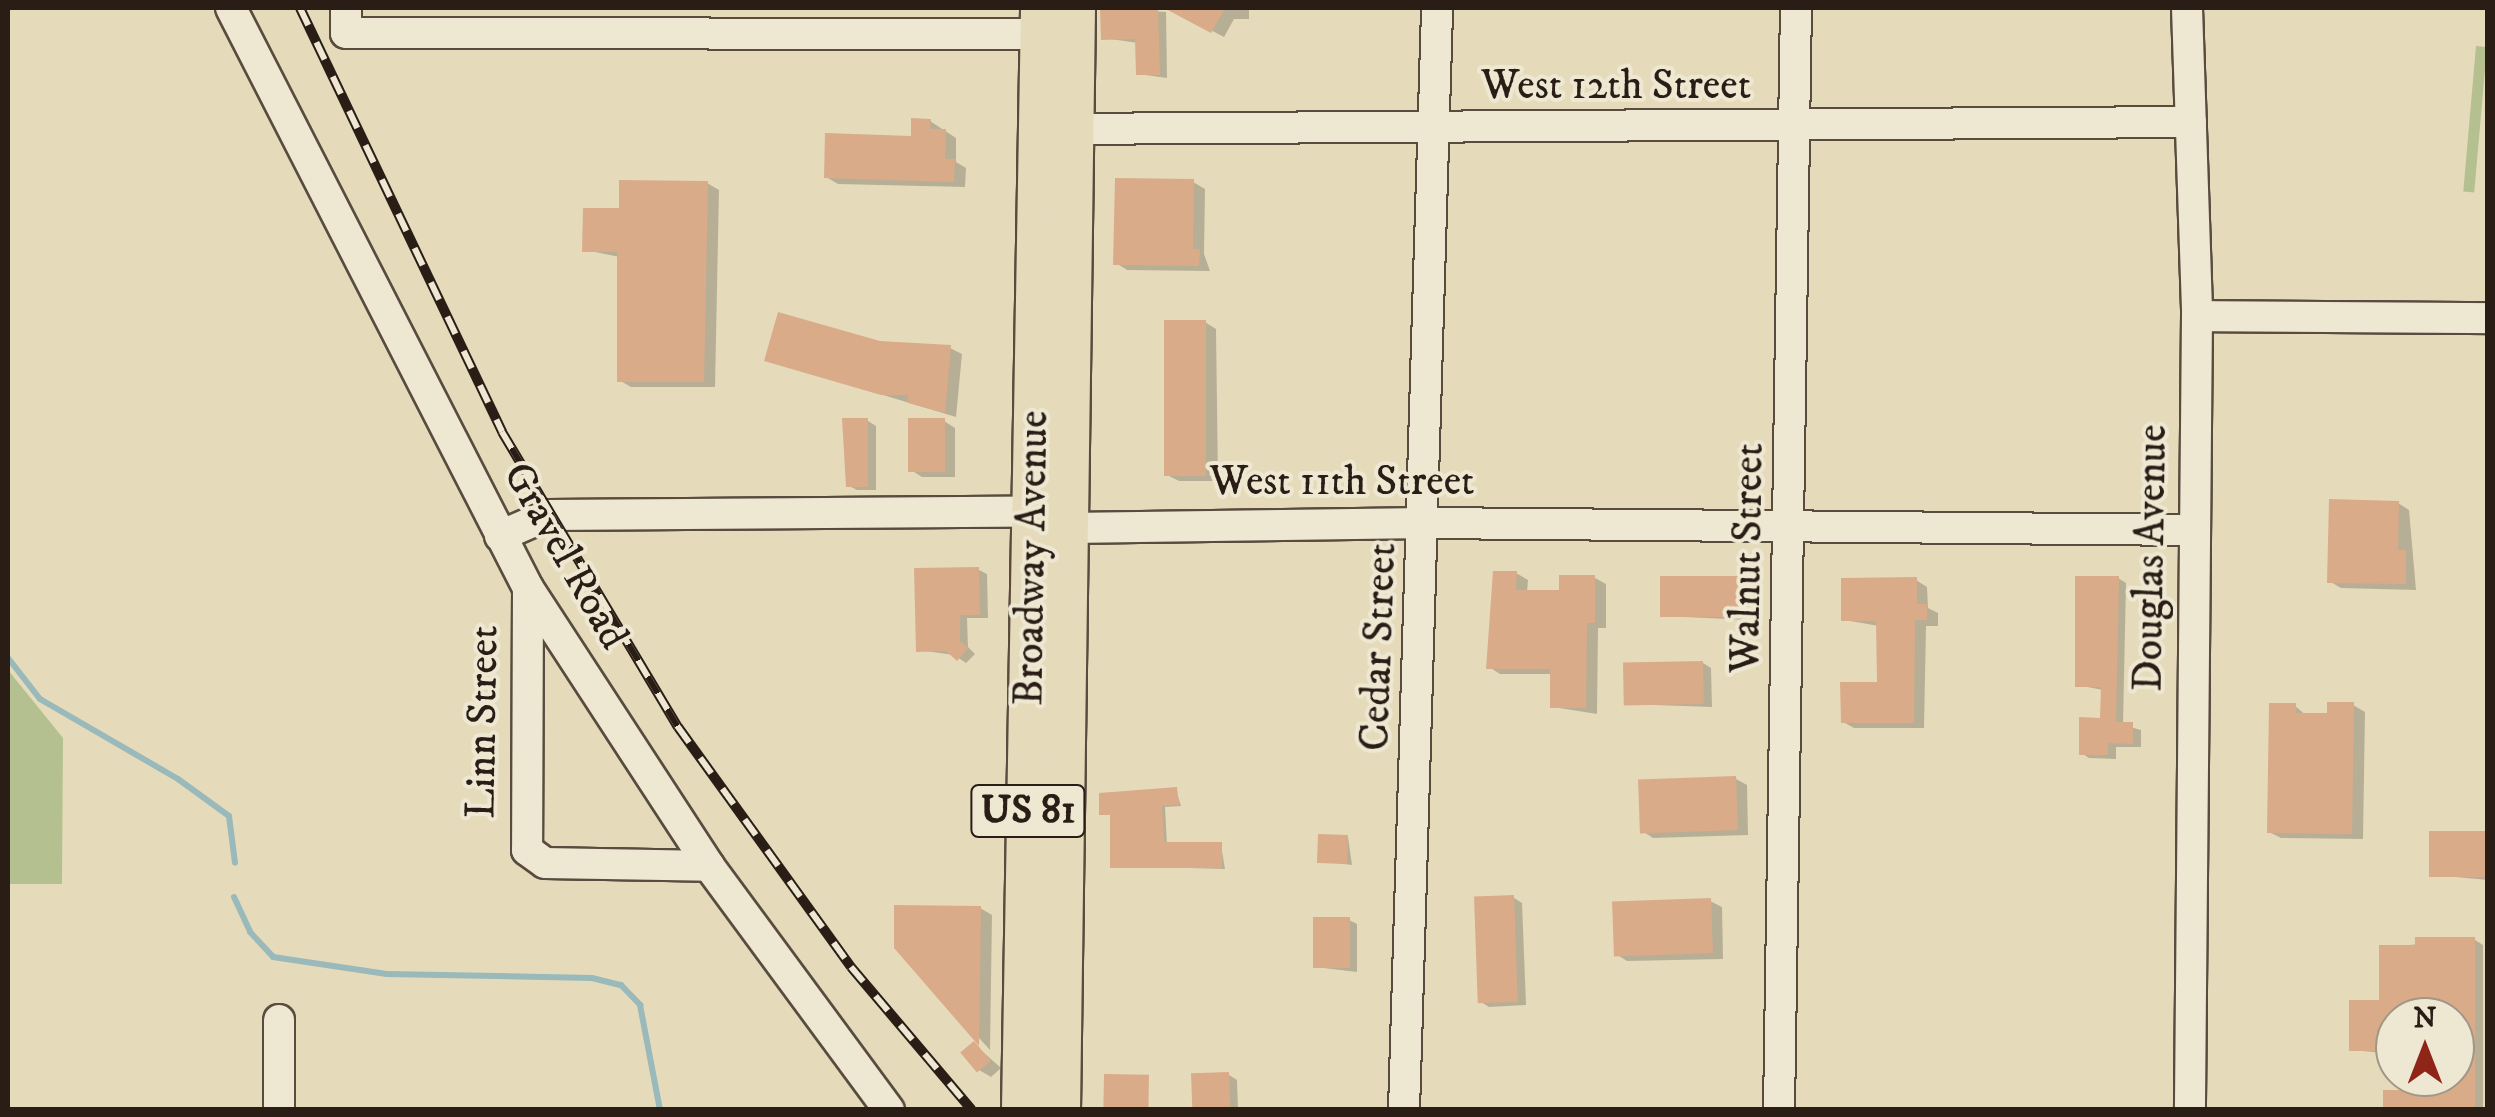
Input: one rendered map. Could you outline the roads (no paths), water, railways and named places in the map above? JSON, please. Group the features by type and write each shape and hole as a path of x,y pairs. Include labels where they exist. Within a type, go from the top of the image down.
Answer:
{"highway":[{"name":"Broadway Avenue","path":"1023,1110 1050,520 1058,21"},
{"name":"Broadway Avenue","path":"1050,520 1059,1110"}],"street":[{"name":"Gravel Road","path":"231,8 528,588 709,866 889,1110"},
{"name":"Cedar Street","path":"1404,1110 1426,523 1437,8"},
{"name":"Walnut Street","path":"1780,1110 1792,527 1792,128 1796,8"},
{"name":"Douglas Avenue","path":"2187,8 2197,316 2192,530 2190,1110"},
{"path":"346,20 1058,21"},
{"name":"West 12th Street","path":"1058,129 1792,128 2191,122"},
{"path":"2197,316 2488,318"},
{"name":"West 11th Street","path":"500,536 548,515 2192,530"},
{"name":"Linn Street","path":"528,588 527,850 545,863 709,866"},
{"path":"279,1020 279,1110"}],"waterway":[{"path":"8,658 40,699 178,779 229,816 235,863"},
{"path":"234,897 250,932 273,957 387,974 592,978 621,985 640,1005 660,1110"}],"railway":[{"path":"300,8 502,432 678,727 851,967 972,1110"}]}
